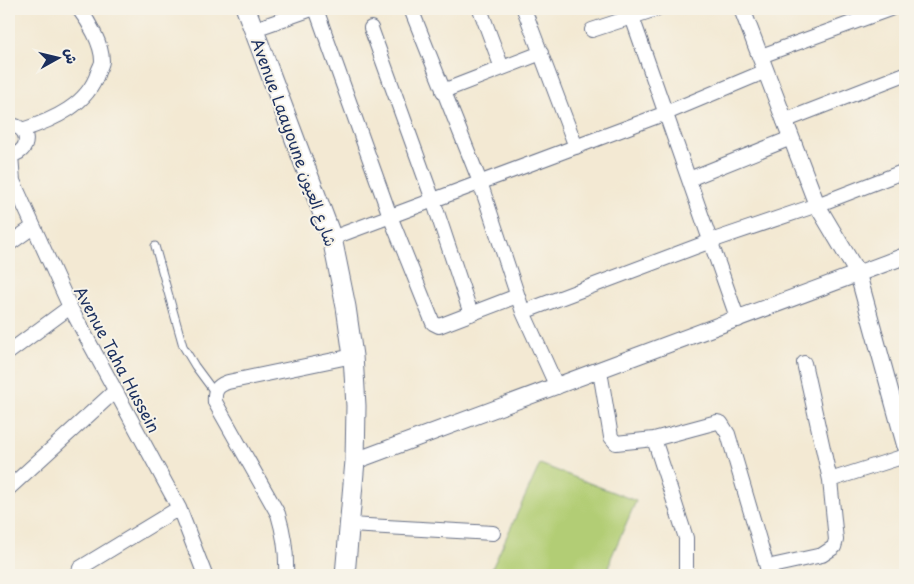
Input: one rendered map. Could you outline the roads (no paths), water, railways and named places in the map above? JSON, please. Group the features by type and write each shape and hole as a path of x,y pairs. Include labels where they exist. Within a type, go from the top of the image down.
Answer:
{"main road":[{"name":"Avenue Laayoune شارع العيون","path":"246,9 332,238 346,307 353,356 356,399 355,461 345,575"}],"street":[{"path":"22,130 48,121 75,106 86,95 96,80 102,62 99,46 79,9"},
{"path":"254,29 314,9 390,216 433,323 439,326 517,296"},
{"path":"411,9 480,182 523,312 557,387"},
{"path":"480,9 502,68"},
{"path":"524,9 576,146"},
{"path":"592,30 656,9"},
{"path":"742,9 817,205 858,274 905,445"},
{"path":"332,238 666,113 764,63 885,10"},
{"path":"632,17 712,241 738,320"},
{"path":"371,28 433,200 471,314"},
{"path":"443,90 541,53"},
{"path":"784,121 905,74"},
{"path":"9,125 17,126 25,136 25,146 18,154 10,155"},
{"path":"689,179 791,138"},
{"name":"Avenue Taha Hussein","path":"10,155 13,181 70,308 179,508 205,575"},
{"path":"523,312 905,171"},
{"path":"9,244 33,227"},
{"path":"355,461 738,320 905,256"},
{"path":"9,352 70,308"},
{"path":"286,575 286,551 283,530 278,514 215,402 215,393 219,385 228,382 353,356"},
{"path":"600,371 611,437 616,443 654,440 702,425 721,423 728,434 767,571 822,555 834,547 836,540 830,480 804,363"},
{"path":"9,488 115,391"},
{"path":"654,440 686,538 686,575"},
{"path":"830,480 905,456"},
{"path":"81,575 78,572 80,568 179,508"},
{"path":"350,525 494,533"}],"lane":[{"path":"155,246 183,346 215,393"}]}
